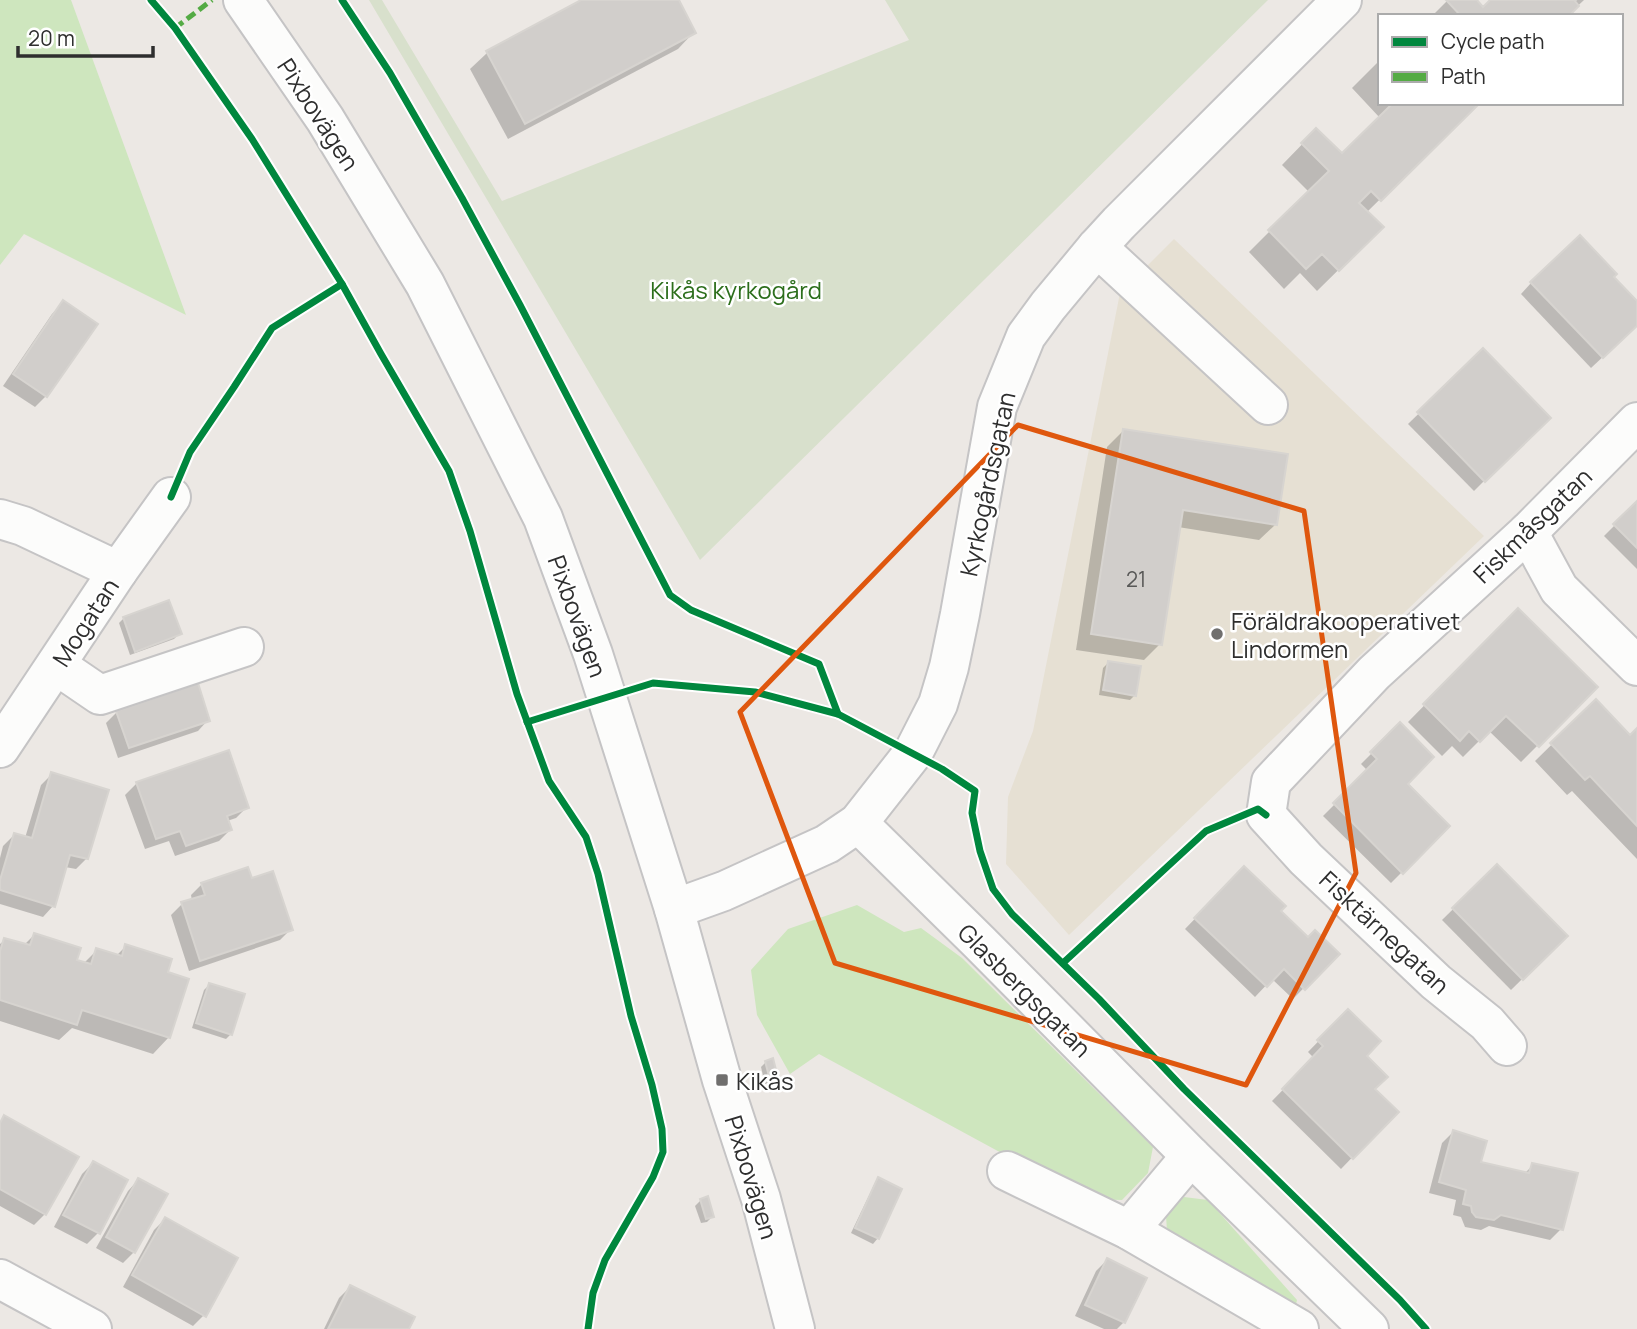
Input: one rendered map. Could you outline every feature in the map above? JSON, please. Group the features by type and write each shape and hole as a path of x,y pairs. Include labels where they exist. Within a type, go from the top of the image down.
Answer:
{"street":[{"name":"Pixbovägen","path":"243,0 325,119 425,284 543,518 593,654 674,909 722,1080 761,1199 795,1329"},
{"name":"Kyrkogårdsgatan","path":"674,909 724,891 827,844 858,823 913,753 938,704 949,667 998,407 1026,336 1097,247 1342,0"},
{"path":"1097,247 1268,405"},
{"name":"Fiskmåsgatan","path":"1266,814 1272,782 1374,673 1528,532 1637,422"},
{"name":"Mogatan","path":"0,747 171,497"},
{"path":"0,519 23,526 118,571"},
{"path":"1528,532 1559,589 1637,666"},
{"path":"56,665 100,695 244,647"},
{"name":"Fisktärnegatan","path":"1266,814 1306,859 1436,982 1487,1023 1507,1046"},
{"name":"Glasbergsgatan","path":"858,823 1191,1156 1369,1329"},
{"path":"1129,1230 1191,1156"},
{"path":"1007,1171 1129,1230 1298,1329"},
{"path":"0,1279 92,1329"}],"highlighted area":[{"path":"1018,425 1304,511 1356,873 1246,1085 835,963 740,712"}],"shaded area":[{"name":"Föräldrakooperativet Lindormen","path":"1174,239 1484,536 1069,935 1006,864 1008,797 1033,731 1120,293"}],"green space":[{"path":"0,0 71,0 186,315 24,234 0,265"},
{"name":"Kikås kyrkogård","path":"369,0 382,0 502,201 909,40 885,0 1268,0 700,560"},
{"path":"857,905 904,932 921,928 962,958 1153,1147 1148,1173 1122,1200 1086,1199 819,1054 790,1074 757,1015 751,970 788,929"},
{"path":"1184,1197 1208,1200 1297,1300 1294,1313 1168,1245 1166,1216"}],"building":[{"path":"581,0 679,0 696,33 525,124 486,51"},
{"path":"1446,0 1477,0 1483,7 1490,0 1576,0 1579,6 1571,14 1459,14"},
{"path":"1391,105 1478,105 1381,201 1371,191 1359,203 1384,227 1339,271 1322,254 1306,269 1268,230 1329,171 1301,143 1316,128 1342,153"},
{"path":"1580,235 1617,274 1614,277 1637,301 1637,326 1603,358 1530,282"},
{"path":"63,300 98,324 47,397 13,374"},
{"path":"1483,348 1551,418 1485,482 1417,412"},
{"path":"1123,429 1288,454 1277,525 1183,510 1162,645 1091,634"},
{"path":"1637,501 1637,548 1613,524"},
{"path":"169,600 182,634 135,652 123,617"},
{"path":"1518,608 1598,687 1539,747 1506,716 1480,742 1469,731 1460,741 1423,704"},
{"path":"1108,661 1141,666 1136,696 1103,690"},
{"path":"198,683 210,721 129,748 116,711"},
{"path":"1596,699 1630,735 1637,728 1637,826 1590,776 1585,780 1550,743"},
{"path":"1400,722 1434,757 1408,784 1450,826 1403,874 1333,803 1377,759 1370,752"},
{"path":"229,750 249,808 227,816 232,830 186,846 180,831 156,839 136,782"},
{"path":"51,772 109,790 88,859 70,855 55,907 0,890 0,880 14,833 32,838"},
{"path":"1497,864 1568,936 1523,980 1452,908"},
{"path":"1244,866 1286,906 1281,911 1308,937 1315,930 1340,954 1305,990 1284,969 1267,987 1194,918"},
{"path":"248,867 252,878 273,871 293,930 200,961 181,902 205,895 201,883"},
{"path":"34,933 81,948 77,960 91,964 96,948 122,956 125,944 172,959 168,972 189,979 170,1038 82,1010 77,1025 0,1000 0,951 4,938 30,945"},
{"path":"209,983 245,994 232,1035 196,1023"},
{"path":"1348,1009 1381,1041 1367,1056 1388,1077 1375,1089 1399,1112 1353,1159 1282,1089 1323,1046 1317,1040"},
{"path":"773,1058 778,1078 770,1080 765,1061"},
{"path":"4,1115 79,1157 46,1215 0,1189 0,1123"},
{"path":"1453,1130 1487,1141 1481,1162 1529,1173 1532,1163 1578,1173 1563,1230 1501,1215 1494,1220 1476,1217 1471,1206 1463,1204 1466,1190 1439,1182"},
{"path":"93,1161 128,1180 100,1234 63,1215"},
{"path":"878,1177 902,1189 879,1239 855,1228"},
{"path":"138,1178 168,1194 135,1253 106,1237"},
{"path":"708,1196 714,1217 706,1219 700,1199"},
{"path":"165,1217 238,1258 206,1317 132,1275"},
{"path":"1107,1258 1147,1278 1125,1323 1085,1305"},
{"path":"350,1285 415,1317 409,1329 328,1329"}],"marked path":[{"path":"175,28 212,0"}],"cycle path":[{"path":"151,0 175,28 252,139 342,284 449,471 470,531 517,694 549,781 586,837 598,874 631,1016 652,1085 662,1129 663,1152 653,1177 605,1260 593,1293 588,1329"},
{"path":"342,0 390,73 462,198 670,595 691,610 819,664 838,714"},
{"path":"171,497 190,452 272,328 342,284"},
{"path":"527,722 653,683 755,692 838,714 942,769 975,791 972,813 980,851 993,889 1012,914 1426,1329"},
{"path":"1063,963 1206,831 1258,809 1266,815"}],"place":[{"name":"Föräldrakooperativet Lindormen","path":"1217,634"},
{"name":"Kikås","path":"722,1080"}]}
